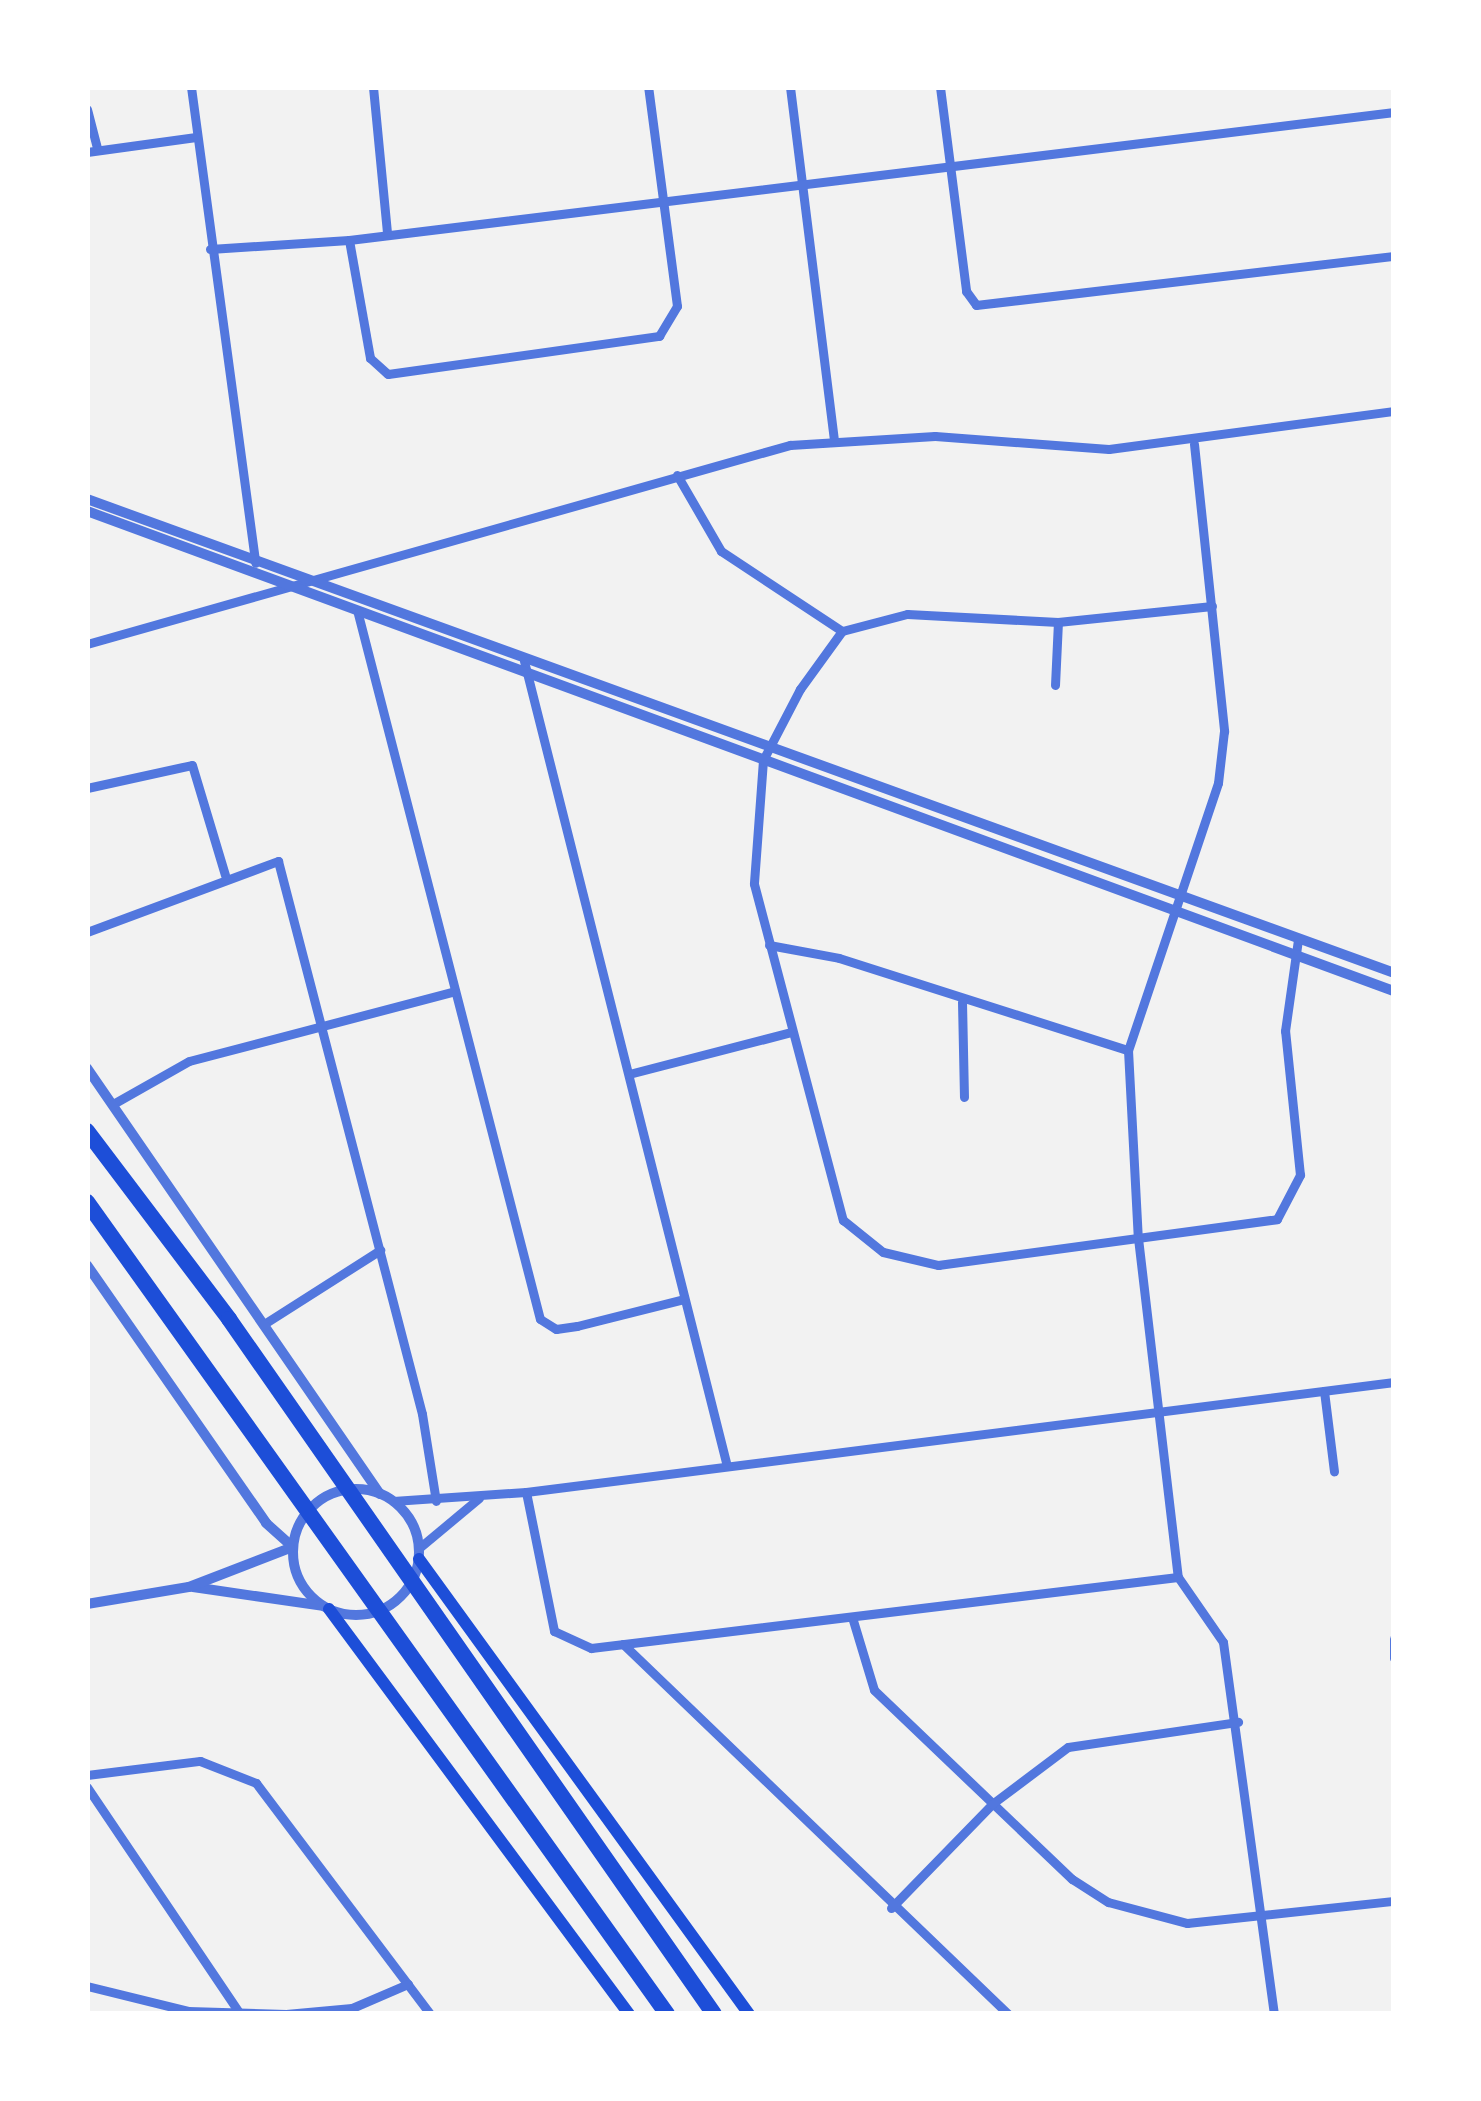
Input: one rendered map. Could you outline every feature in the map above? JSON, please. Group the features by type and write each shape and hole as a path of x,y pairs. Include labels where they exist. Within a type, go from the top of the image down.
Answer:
{"highway":[{"path":"87,1131 229,1319 714,2014"},
{"path":"87,1202 480,1746 667,2014"}],"main road":[{"path":"419,1554 749,2014"},
{"path":"326,1607 629,2014"}],"street":[{"path":"191,87 256,567"},
{"path":"373,87 387,232"},
{"path":"350,240 370,358 388,374 407,375 665,332 677,306 648,87"},
{"path":"790,87 834,438"},
{"path":"940,87 966,292 989,309 1394,256"},
{"path":"87,109 92,150 196,137"},
{"path":"210,249 350,240 665,196 1394,112"},
{"path":"87,644 677,475 834,438 1109,449 1194,444 1394,411"},
{"path":"1194,444 1224,731 1218,783 1171,911 1128,1050 1138,1238 1178,1577 1223,1642 1238,1722 1274,2014"},
{"path":"677,475 721,550 842,631 940,612 1058,622 1212,606"},
{"path":"87,499 290,585 1394,973"},
{"path":"87,512 306,581 356,606 540,1319 556,1329 684,1299"},
{"path":"1055,685 1058,622"},
{"path":"842,631 766,753 754,884 835,1200 856,1235 883,1252 938,1265 1247,1228 1277,1219 1292,1200 1300,1154 1285,1031 1298,940"},
{"path":"525,667 728,1466"},
{"path":"766,753 1171,911 1394,991"},
{"path":"87,788 192,765 225,875"},
{"path":"87,932 225,875 278,861 380,1250 436,1501"},
{"path":"769,946 839,958 962,1002 1128,1050"},
{"path":"113,1104 189,1061 455,992"},
{"path":"962,1002 964,1097"},
{"path":"629,1074 791,1032"},
{"path":"87,1068 380,1494 393,1501 526,1492 1394,1382"},
{"path":"264,1324 380,1250"},
{"path":"87,1265 266,1523 293,1548 304,1588 326,1607"},
{"path":"1324,1391 1334,1471"},
{"path":"526,1492 554,1631 576,1646 1178,1577"},
{"path":"293,1548 305,1516 331,1495 380,1494"},
{"path":"189,1587 362,1615 394,1603 419,1554 480,1496"},
{"path":"393,1501 419,1554"},
{"path":"88,1601 189,1587 278,1548 293,1548"},
{"path":"852,1617 874,1690 992,1804 1108,1902 1164,1921 1264,1919 1394,1901"},
{"path":"1394,1639 1394,1658"},
{"path":"623,1644 891,1908 1008,2014"},
{"path":"891,1908 992,1804 1091,1739 1238,1722"},
{"path":"87,1775 200,1761 256,1783 430,2014"},
{"path":"87,1787 239,2012"},
{"path":"87,1986 144,2003 239,2012 338,2010 408,1984"}]}
